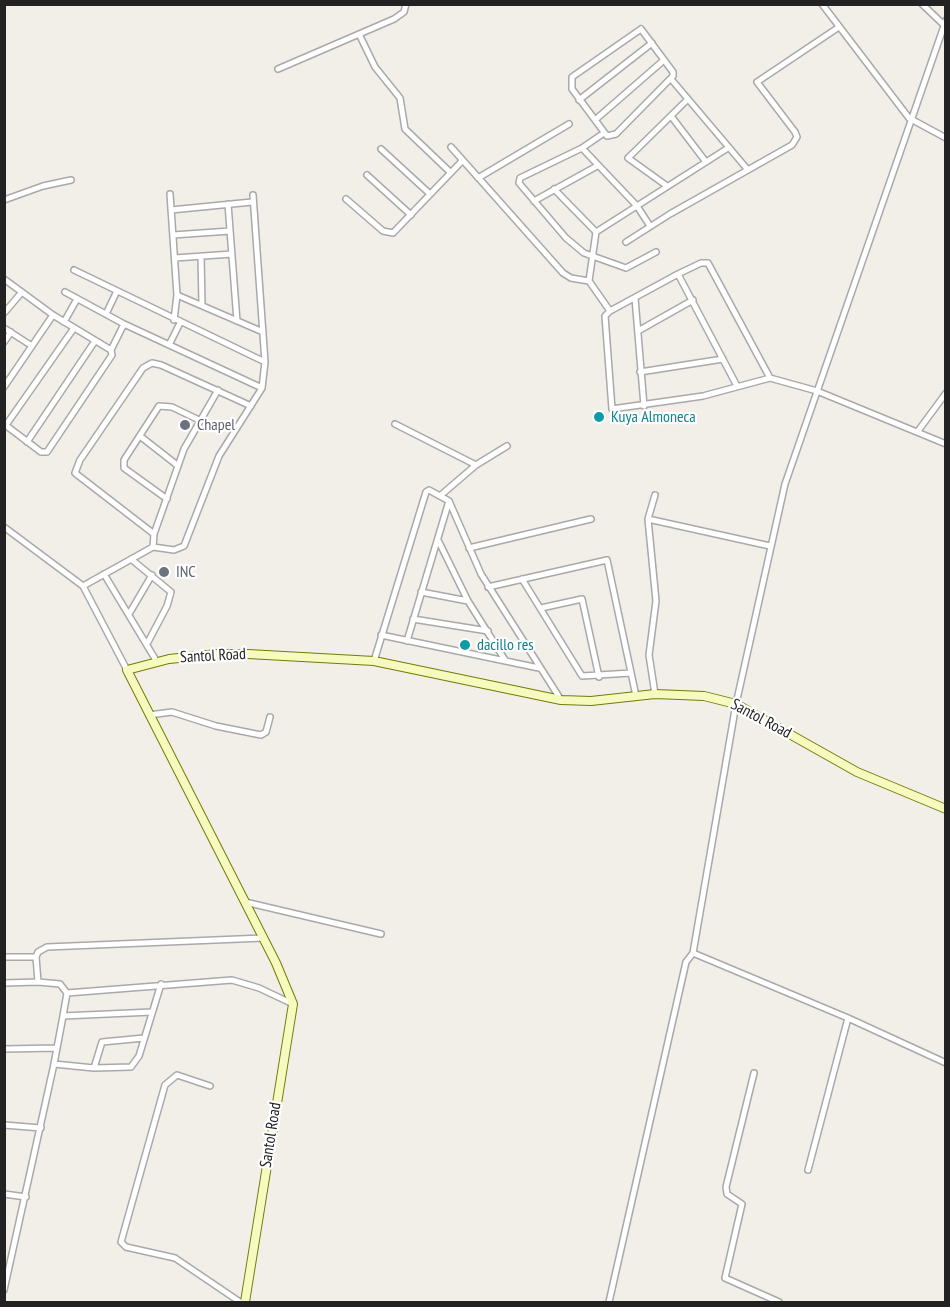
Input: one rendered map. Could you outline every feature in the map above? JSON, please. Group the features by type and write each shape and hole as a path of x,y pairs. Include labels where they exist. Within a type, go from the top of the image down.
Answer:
{"street":[{"path":"278,69 399,17 406,4"},
{"path":"822,4 909,118 945,138"},
{"path":"609,1302 686,962 693,953 736,704 770,546 797,442 817,391 909,118 945,22 922,4"},
{"path":"626,242 792,145 796,137 757,85 758,79 839,27"},
{"path":"640,29 664,60 673,72 670,79 616,134 610,137 604,133 579,100 571,83 576,73 640,29"},
{"path":"359,34 375,67 400,98 405,129 450,172"},
{"path":"579,100 652,43"},
{"path":"595,120 664,60"},
{"path":"670,79 748,170"},
{"path":"667,186 628,158 688,99"},
{"path":"671,116 706,162"},
{"path":"478,178 569,124"},
{"path":"604,133 582,148 519,179 534,201 566,238 584,253 616,266 626,267 656,252"},
{"path":"451,147 567,277 589,281"},
{"path":"582,148 637,206 651,226"},
{"path":"610,311 589,281 596,232 728,148"},
{"path":"381,149 430,194"},
{"path":"346,199 388,234 396,232 462,161"},
{"path":"534,201 597,166"},
{"path":"367,175 411,215"},
{"path":"4,200 43,186 71,180"},
{"path":"554,189 596,232"},
{"path":"169,345 177,321 170,194"},
{"path":"83,585 153,547 174,550 184,546 219,456 262,388 265,362 253,195"},
{"path":"171,210 252,202"},
{"path":"228,204 237,321"},
{"path":"173,235 230,231"},
{"path":"175,258 232,254"},
{"path":"201,256 202,305"},
{"path":"770,378 710,264 703,262 678,274 610,311 604,320 610,407 644,406 702,396 770,378 817,391 945,444"},
{"path":"74,270 116,293 265,362"},
{"path":"678,274 737,386"},
{"path":"4,279 53,315 111,350"},
{"path":"4,313 22,292"},
{"path":"65,292 124,324 262,388"},
{"path":"105,314 116,293"},
{"path":"177,295 263,332"},
{"path":"635,298 644,406"},
{"path":"64,322 77,299"},
{"path":"638,331 693,300"},
{"path":"4,387 53,315"},
{"path":"74,328 5,424 43,452 53,446 111,360 111,350 124,324"},
{"path":"4,328 32,346"},
{"path":"4,342 11,332"},
{"path":"27,442 94,341"},
{"path":"640,372 723,359"},
{"path":"154,534 75,473 76,466 143,368 149,364 161,364 251,406"},
{"path":"153,547 154,534 177,465 199,420 218,390"},
{"path":"918,431 945,393"},
{"path":"167,499 123,466 124,460 161,405 172,407 199,420"},
{"path":"395,424 476,465"},
{"path":"140,436 177,465"},
{"path":"441,495 476,465 507,446"},
{"path":"374,661 426,492 429,490 449,501 488,587 561,700"},
{"path":"655,495 648,519 656,601 649,655 655,694"},
{"path":"407,641 449,501"},
{"path":"469,548 591,519"},
{"path":"648,519 770,546"},
{"path":"4,527 83,585 245,902 293,1004"},
{"path":"438,540 468,602 505,660"},
{"path":"131,559 169,588 171,594 148,642"},
{"path":"488,587 607,560 636,696"},
{"path":"104,574 148,642 157,662"},
{"path":"129,614 152,575"},
{"path":"522,579 582,676 599,677 631,673"},
{"path":"421,592 468,602"},
{"path":"541,608 582,599 599,677"},
{"path":"413,619 488,631"},
{"path":"381,635 539,668"},
{"name":"Santol Road","path":"127,670 157,662 217,654 374,661 561,700 591,701 655,694 704,696 736,704 857,772 945,808"},
{"path":"149,715 172,712 216,726 261,735 266,732 270,717"},
{"path":"245,902 381,934"},
{"path":"38,982 36,957 38,951 47,947 263,938"},
{"path":"693,953 848,1018 945,1063"},
{"path":"4,957 36,957"},
{"path":"67,993 232,980 259,988 293,1004"},
{"path":"4,983 60,984 67,993 41,1128 4,1290"},
{"path":"54,1064 94,1068 131,1067 139,1056 161,984"},
{"name":"Santol Road","path":"245,1302 293,1004"},
{"path":"63,1016 152,1012"},
{"path":"808,1170 848,1018"},
{"path":"94,1068 102,1042 144,1038"},
{"path":"4,1049 57,1048"},
{"path":"754,1073 726,1187 727,1194 741,1201 742,1204 725,1278 779,1302"},
{"path":"210,1086 177,1075 165,1085 121,1242 126,1246 175,1258 240,1302"},
{"path":"4,1125 41,1128"},
{"path":"4,1194 26,1197"}],"place":[{"name":"Kuya Almoneca","path":"599,417"},
{"name":"Chapel","path":"185,425"},
{"name":"INC","path":"164,572"},
{"name":"dacillo res","path":"465,645"}]}
